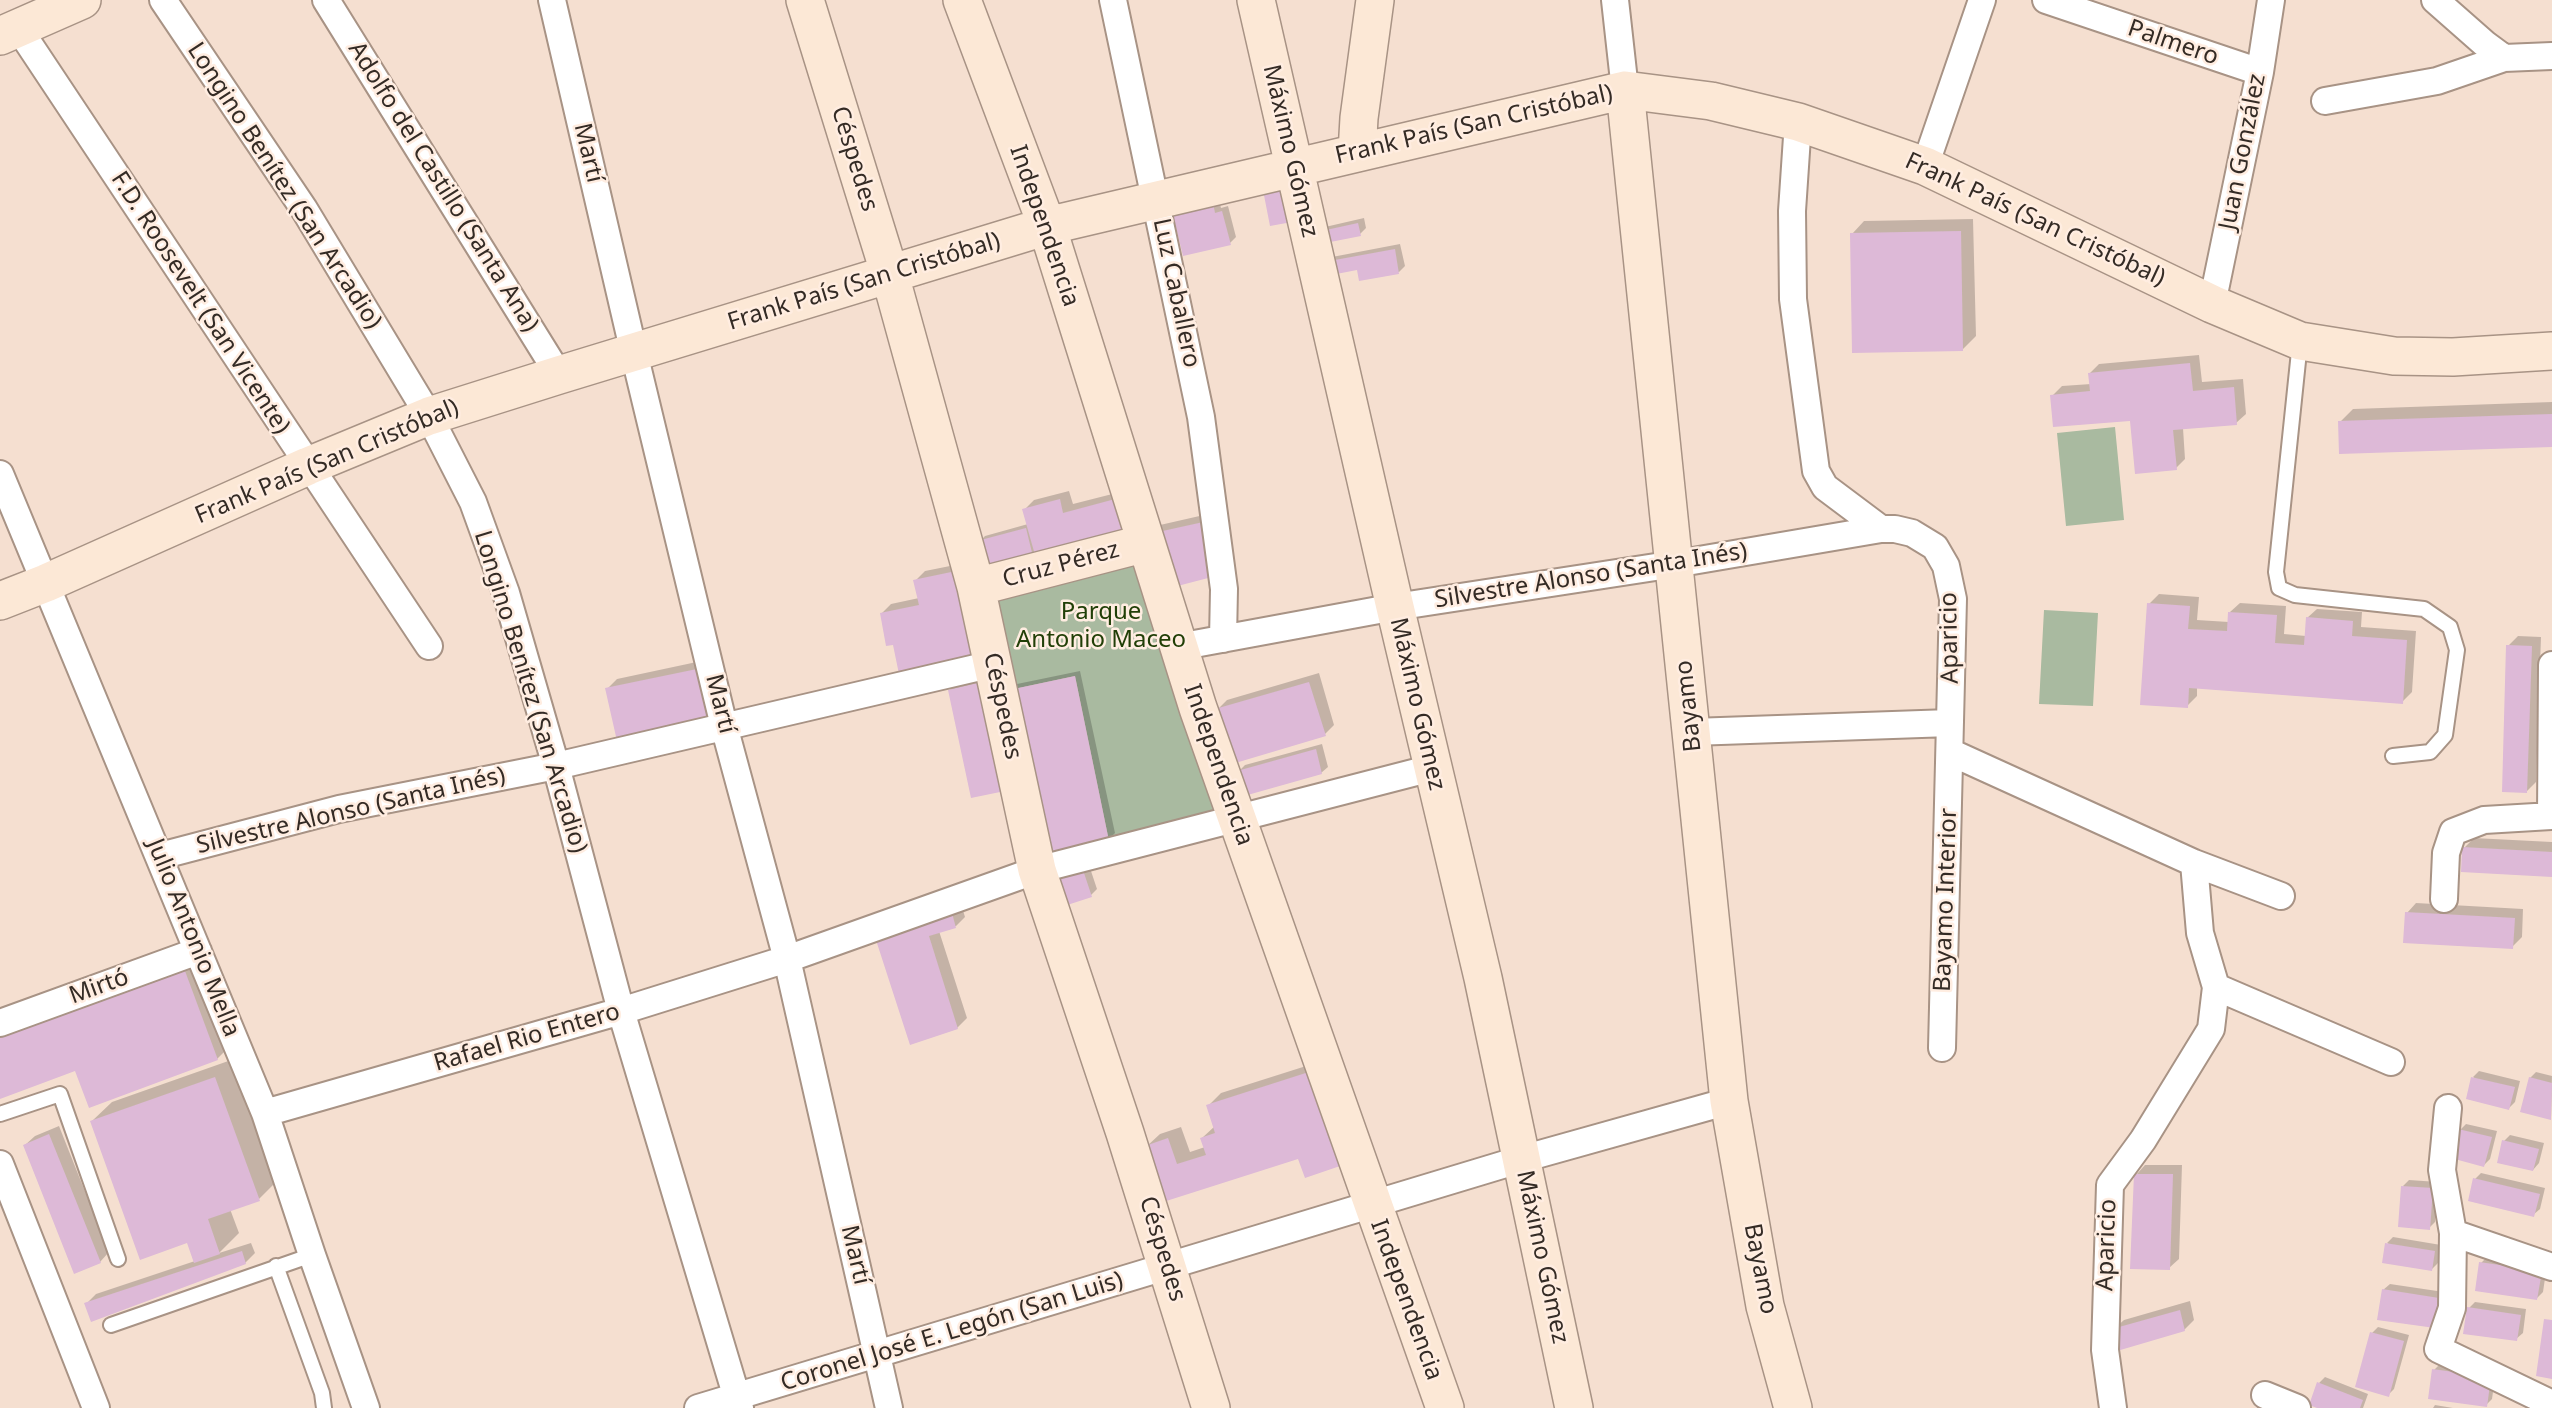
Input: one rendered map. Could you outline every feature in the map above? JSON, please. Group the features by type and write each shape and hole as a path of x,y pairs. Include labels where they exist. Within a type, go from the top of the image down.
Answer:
{"street":[{"path":"9,33 82,0"},
{"name":"Longino Benítez (San Arcadio)","path":"163,0 304,209 429,416 473,502 506,593 556,766 621,1011 739,1402"},
{"name":"Adolfo del Castillo (Santa Ana)","path":"326,0 559,375"},
{"name":"Martí","path":"552,0 724,726 787,958 889,1408"},
{"name":"Céspedes","path":"804,0 890,275 976,587 1037,870 1211,1408"},
{"name":"Independencia","path":"962,0 1047,226 1176,639 1235,817 1444,1408"},
{"name":"Luz Caballero","path":"1113,0 1201,417 1224,589 1223,639"},
{"name":"Máximo Gómez","path":"1256,0 1432,768 1483,978 1574,1408"},
{"path":"1357,153 1359,118 1375,0"},
{"name":"Bayamo","path":"1615,0 1729,1101 1765,1306 1793,1408"},
{"path":"1925,166 1982,0"},
{"name":"Palmero","path":"2046,0 2260,72"},
{"name":"Juan González","path":"2212,304 2260,72 2271,0"},
{"path":"2435,0 2504,58"},
{"name":"F.D. Roosevelt (San Vicente)","path":"9,33 429,646"},
{"path":"2325,101 2437,81 2504,58 2552,56"},
{"name":"Frank País (San Cristóbal)","path":"0,601 429,416 559,375 1047,226 1625,90 1711,102 1798,121 1925,166 2212,304 2300,341 2394,356 2453,357 2552,351"},
{"name":"Aparicio","path":"1798,121 1792,211 1793,299 1816,471 1825,487 1881,529 1912,533 1934,547 1947,566 1953,599 1950,752"},
{"name":"Julio Antonio Mella","path":"0,474 265,1113 366,1408"},
{"name":"Silvestre Alonso (Santa Inés)","path":"1176,639 1223,639 1395,607 1881,529"},
{"name":"Cruz Pérez","path":"976,587 1146,542"},
{"path":"1176,639 1213,613 1224,589"},
{"name":"Silvestre Alonso (Santa Inés)","path":"159,856 339,809 556,766 993,664"},
{"path":"2444,899 2445,853 2453,832 2484,820 2552,816 2552,665"},
{"path":"1692,732 1950,723"},
{"path":"1950,752 2194,863 2281,896"},
{"name":"Bayamo Interior","path":"1942,1048 1950,752"},
{"name":"Rafael Rio Entero","path":"265,1113 621,1011 787,958 1037,870 1432,768"},
{"name":"Aparicio","path":"2113,1408 2105,1350 2110,1185 2143,1140 2211,1028 2216,986 2200,933 2194,863"},
{"name":"Mirtó","path":"0,1023 198,951"},
{"path":"2216,986 2391,1062"},
{"name":"Coronel José E. Legón (San Luis)","path":"698,1408 739,1402 877,1354 1522,1160 1729,1101"},
{"path":"2448,1108 2442,1170 2453,1233 2452,1308 2438,1349 2552,1405"},
{"path":"0,1164 96,1408"},
{"path":"2453,1233 2552,1267"},
{"path":"2264,1395 2297,1408"}],"lane":[{"path":"2300,341 2276,572 2279,588 2295,596 2424,609 2450,627 2457,650 2445,736 2430,752 2393,756"},
{"path":"0,1114 60,1094 118,1259"},
{"path":"111,1325 312,1255"},
{"path":"276,1266 322,1393 324,1408"}],"green space":[{"path":"2115,427 2124,520 2066,526 2057,433"},
{"name":"Parque Antonio Maceo","path":"1137,558 1218,795 1213,812 1109,841 1075,676 1009,690 986,598"},
{"path":"2044,610 2098,613 2093,706 2039,704"}],"building":[{"path":"1285,180 1292,222 1270,226 1262,185"},
{"path":"1212,197 1215,213 1222,211 1231,245 1183,256 1171,207"},
{"path":"1358,223 1361,236 1320,244 1317,232"},
{"path":"1961,231 1963,351 1852,353 1850,233"},
{"path":"1395,249 1399,274 1359,281 1357,270 1326,276 1324,262"},
{"path":"2190,363 2193,391 2234,387 2237,425 2173,430 2177,470 2135,474 2130,421 2053,427 2050,395 2090,391 2088,373"},
{"path":"2552,414 2552,447 2339,454 2338,421"},
{"path":"1119,498 1129,538 1037,562 1022,509 1060,499 1063,513"},
{"path":"1208,521 1212,577 1166,589 1149,534"},
{"path":"1026,528 1034,561 986,573 977,541"},
{"path":"961,570 980,662 900,679 893,645 886,646 880,613 919,605 913,580"},
{"path":"2147,603 2190,606 2188,629 2227,631 2228,612 2277,615 2275,643 2304,645 2306,617 2353,621 2352,636 2407,640 2403,704 2189,688 2188,708 2140,705"},
{"path":"2506,645 2532,646 2527,793 2502,792"},
{"path":"697,669 708,721 617,741 605,688"},
{"path":"1075,676 1109,841 1044,854 1009,690"},
{"path":"982,682 1005,791 971,798 948,690"},
{"path":"1309,682 1326,736 1232,764 1215,709"},
{"path":"1316,749 1322,774 1244,796 1237,771"},
{"path":"2462,847 2552,852 2552,877 2461,872"},
{"path":"1082,867 1092,897 1061,907 1051,876"},
{"path":"2405,912 2515,918 2513,949 2403,943"},
{"path":"952,913 956,928 929,936 958,1029 910,1045 875,937"},
{"path":"185,971 218,1060 89,1108 75,1071 0,1099 0,1038"},
{"path":"1312,1071 1343,1165 1305,1178 1298,1159 1160,1203 1145,1146 1168,1138 1177,1164 1206,1155 1200,1138 1215,1133 1206,1105"},
{"path":"215,1077 260,1201 208,1219 220,1254 194,1263 187,1243 140,1260 90,1121"},
{"path":"2471,1077 2515,1087 2509,1110 2466,1099"},
{"path":"2529,1077 2552,1083 2551,1120 2520,1112"},
{"path":"2458,1129 2492,1137 2484,1167 2451,1158"},
{"path":"49,1134 101,1263 74,1274 23,1145"},
{"path":"2502,1140 2539,1149 2533,1171 2497,1163"},
{"path":"2134,1174 2173,1174 2170,1270 2130,1269"},
{"path":"2473,1178 2540,1194 2534,1217 2468,1201"},
{"path":"2401,1186 2433,1188 2430,1230 2398,1227"},
{"path":"2385,1243 2435,1251 2432,1271 2382,1263"},
{"path":"242,1251 246,1264 91,1322 84,1303"},
{"path":"2479,1262 2542,1271 2537,1300 2475,1291"},
{"path":"2382,1289 2439,1298 2435,1328 2377,1320"},
{"path":"2467,1307 2521,1315 2517,1341 2463,1334"},
{"path":"2180,1310 2185,1331 2117,1351 2112,1329"},
{"path":"2544,1319 2552,1320 2552,1379 2536,1376"},
{"path":"2370,1332 2404,1341 2389,1397 2355,1387"},
{"path":"2432,1369 2491,1377 2487,1407 2428,1399"},
{"path":"2317,1382 2363,1400 2360,1408 2317,1408 2309,1405"}]}
